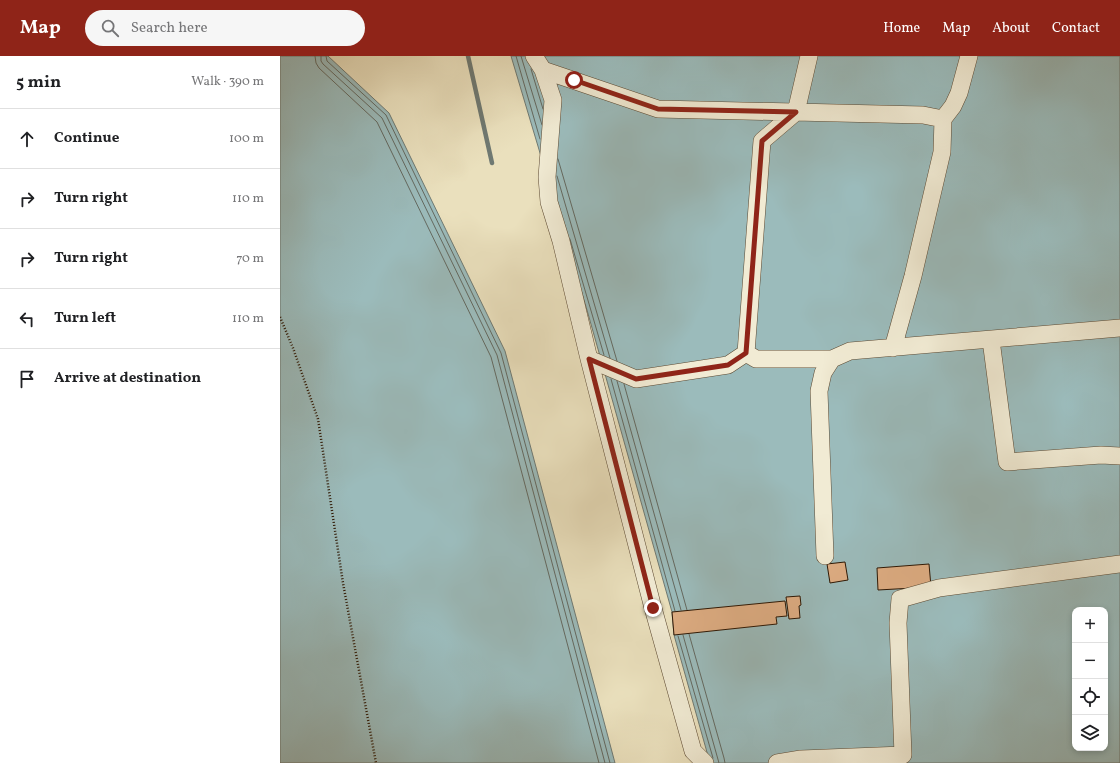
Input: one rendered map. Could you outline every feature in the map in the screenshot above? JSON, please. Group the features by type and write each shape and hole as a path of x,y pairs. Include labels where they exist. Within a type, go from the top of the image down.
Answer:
{"lane":[{"path":"746,353 762,141 796,112 809,56"},
{"path":"893,348 913,276 942,152 943,120 953,106 959,93 969,56"},
{"path":"539,63 658,109 923,115 943,120"},
{"path":"539,63 553,100 547,177 550,202 653,608 693,751 705,763"},
{"path":"746,353 756,359 832,359 850,351 1120,328"},
{"path":"991,340 1007,462 1101,455 1120,456"},
{"path":"589,359 636,379 728,365 746,353"},
{"path":"825,556 819,391 823,373 832,359"},
{"path":"777,763 801,759 903,756 898,623 900,599 940,588 1120,564"}],"path":[{"path":"280,317 293,348 318,419 343,583 376,763"}],"water":[{"path":"280,56 328,56 389,113 505,351 615,763 280,763"},
{"path":"511,56 1120,56 1120,763 710,763 674,635 672,612 587,310"}],"building":[{"path":"845,562 848,580 830,583 827,564"},
{"path":"929,564 931,587 878,590 877,568"},
{"path":"800,596 800,618 789,619 786,597"},
{"path":"785,601 787,616 776,617 777,624 674,635 672,612"}],"waterway":[{"path":"468,56 492,163"}],"route":[{"path":"574,80 658,109 796,112 762,141 746,353 728,365 636,379 589,359 653,608"}]}
